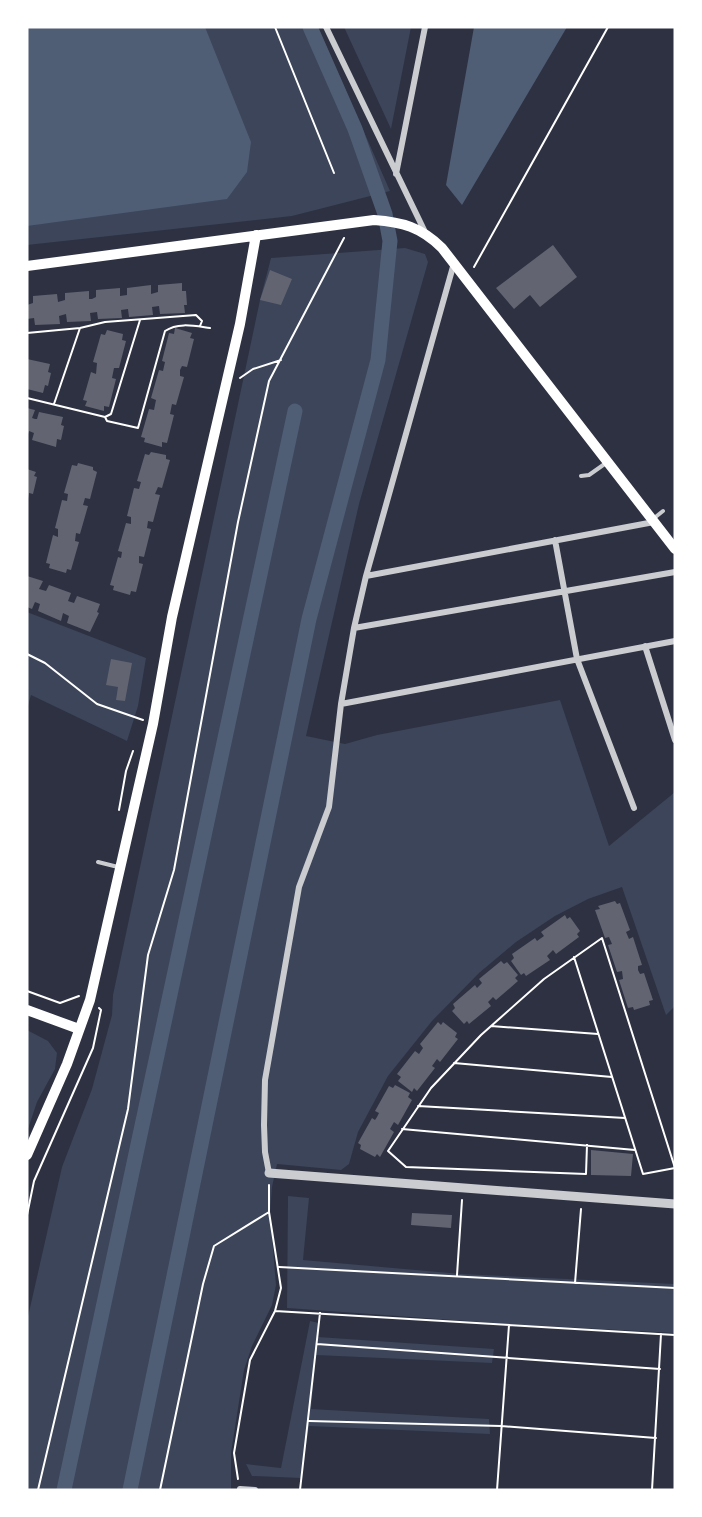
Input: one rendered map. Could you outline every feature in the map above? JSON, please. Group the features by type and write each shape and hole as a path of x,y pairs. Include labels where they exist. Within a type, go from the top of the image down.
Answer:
{"main road":[{"path":"27,266 374,220 414,226 425,232 442,248 675,549"},
{"path":"27,1155 67,1064 90,1000 153,724 172,617 240,324 256,235"},
{"path":"27,1010 80,1029"}],"street":[{"path":"326,27 425,232"},
{"path":"396,174 425,27"},
{"path":"454,263 366,576 340,704 329,807 300,887 265,1080 264,1125 269,1173 675,1204"},
{"path":"366,576 653,520"},
{"path":"555,540 577,659 634,808"},
{"path":"354,628 675,572"},
{"path":"340,704 675,641"},
{"path":"645,646 675,741"},
{"path":"240,1489 255,1490"}],"lane":[{"path":"580,476 589,475 607,462"},
{"path":"653,520 663,511"},
{"path":"98,862 121,868"}],"path":[{"path":"275,27 334,173"},
{"path":"466,280 608,27"},
{"path":"38,1490 128,1109 148,955 174,870 238,522 269,381 352,223"},
{"path":"27,333 80,328 105,322 196,315 202,321 200,326"},
{"path":"105,417 111,414 140,320"},
{"path":"27,398 105,417 107,421 138,428 165,331 182,325 210,328"},
{"path":"54,404 80,328"},
{"path":"224,390 253,369 281,360"},
{"path":"27,654 45,663 97,704 153,724"},
{"path":"573,956 643,1174 675,1168 602,938 573,956 491,1026 454,1063 418,1106 388,1151 406,1167 586,1174 587,1145"},
{"path":"27,991 60,1003 76,996 90,1000 101,1010 93,1048 34,1181 27,1215"},
{"path":"491,1026 598,1034"},
{"path":"454,1063 612,1077"},
{"path":"418,1106 625,1118"},
{"path":"402,1129 635,1150"},
{"path":"240,1489 234,1453 250,1360 275,1311 281,1288 269,1212 269,1173"},
{"path":"457,1276 463,1188"},
{"path":"575,1283 581,1197"},
{"path":"160,1490 203,1284 214,1246 269,1212"},
{"path":"279,1267 675,1288"},
{"path":"275,1311 675,1335"},
{"path":"300,1490 320,1313"},
{"path":"497,1490 509,1325"},
{"path":"652,1490 661,1334"},
{"path":"317,1344 660,1369"},
{"path":"309,1421 501,1426 656,1438"}],"shaded area":[{"path":"27,27 318,27 390,191 292,216 27,245"},
{"path":"27,27 205,27 251,142 247,172 227,199 27,226"},
{"path":"344,27 411,27 391,129"},
{"path":"474,27 567,27 462,205 446,185"},
{"path":"405,248 425,254 428,262 359,504 306,736 345,744 377,735 560,700 609,846 675,792 675,1006 666,1015 622,887 588,899 555,916 516,942 479,973 432,1021 388,1076 358,1132 349,1164 341,1170 277,1164 270,1213 276,1285 272,1305 252,1346 244,1370 231,1453 231,1490 27,1490 27,1321 62,1167 92,1089 112,1015 113,995 260,300 271,258"},
{"path":"27,612 146,658 138,706 127,741 31,695 27,709"},
{"path":"27,1030 48,1041 57,1053 55,1069 37,1102 27,1132"},
{"path":"288,1196 309,1198 303,1260 461,1274 675,1284 675,1333 287,1308"},
{"path":"310,1321 319,1323 318,1337 494,1349 492,1363 316,1355 311,1409 489,1419 490,1434 309,1426 301,1478 252,1476 246,1464 281,1468"}],"building":[{"path":"553,245 577,277 540,307 530,295 514,309 496,288"},
{"path":"270,270 292,279 281,305 260,300"},
{"path":"182,283 182,291 186,291 185,313 160,314 159,306 152,307 153,315 129,317 128,309 121,310 122,318 98,319 97,312 90,313 91,321 67,322 66,314 59,316 60,324 35,325 34,318 27,319 27,305 33,303 33,296 57,294 58,302 65,300 65,293 89,291 89,299 92,299 96,297 96,290 120,288 120,296 127,295 127,288 151,285 151,294 158,292 158,285"},
{"path":"175,328 192,333 190,338 194,339 187,367 182,366 180,370 180,376 184,377 176,405 172,404 170,414 174,415 167,443 162,442 162,447 144,442 145,438 141,437 149,409 154,410 156,400 151,398 159,370 163,371 165,362 162,361 169,333 174,334"},
{"path":"107,330 123,334 122,340 126,341 119,368 114,368 112,378 116,379 109,407 104,406 104,411 85,406 87,401 83,400 91,372 96,374 97,363 93,362 101,334 105,335"},
{"path":"27,359 50,364 48,372 51,373 48,386 45,385 43,393 27,389"},
{"path":"27,408 35,410 32,418 35,419 39,412 63,417 61,440 57,439 56,447 32,440 34,433 29,431 27,437"},
{"path":"151,452 166,455 166,459 170,460 162,488 158,487 155,494 160,495 153,522 148,521 147,528 151,529 144,557 139,556 139,563 143,564 136,592 131,591 130,595 113,590 114,586 110,585 118,557 121,558 122,552 118,551 126,523 131,524 131,517 127,516 134,488 139,489 141,482 137,481 145,454 149,455"},
{"path":"78,463 93,467 93,470 97,472 90,499 85,498 83,505 88,506 80,534 76,533 75,541 79,542 71,570 67,569 66,573 49,568 50,564 46,563 53,535 58,537 58,529 55,528 62,500 67,501 68,494 64,493 72,465 77,466"},
{"path":"27,469 36,472 34,476 37,477 33,494 29,493 28,499"},
{"path":"27,576 43,581 39,589 46,591 49,585 71,593 68,601 74,603 77,596 100,604 97,612 99,613 90,632 67,623 69,616 63,613 61,621 38,611 40,604 35,602 32,609 27,607"},
{"path":"111,659 132,663 125,701 116,700 118,687 106,685"},
{"path":"615,901 617,904 620,903 630,930 626,932 629,939 633,937 642,965 638,966 638,970 640,974 644,973 653,1000 649,1001 650,1005 634,1010 633,1007 628,1008 619,980 623,979 622,971 617,972 608,945 612,944 609,937 605,938 595,910 600,909 598,906"},
{"path":"565,915 567,919 570,917 580,931 577,934 579,937 556,954 553,950 547,956 550,960 526,976 524,973 521,975 511,961 514,958 512,954 535,938 537,941 544,936 541,932"},
{"path":"501,961 504,964 507,962 518,975 515,978 518,981 496,1000 493,997 488,1002 491,1006 469,1024 467,1021 464,1024 452,1011 455,1008 453,1004 475,985 477,988 482,983 479,979"},
{"path":"438,1022 441,1025 443,1022 457,1033 455,1037 458,1039 440,1062 437,1059 432,1066 435,1068 417,1091 414,1088 412,1092 398,1081 401,1077 397,1074 415,1051 419,1054 423,1048 420,1044"},
{"path":"395,1085 410,1093 408,1097 412,1100 398,1125 394,1122 390,1129 394,1132 380,1157 377,1154 375,1157 360,1149 361,1145 358,1143 372,1118 375,1120 377,1117 379,1113 375,1111 389,1086 393,1088"},
{"path":"591,1150 633,1154 631,1176 591,1175"},
{"path":"412,1213 452,1215 451,1228 411,1225"}],"waterway":[{"path":"130,1490 309,619 378,360 390,241 385,214 355,129 310,27"},
{"path":"64,1490 295,411"}]}
